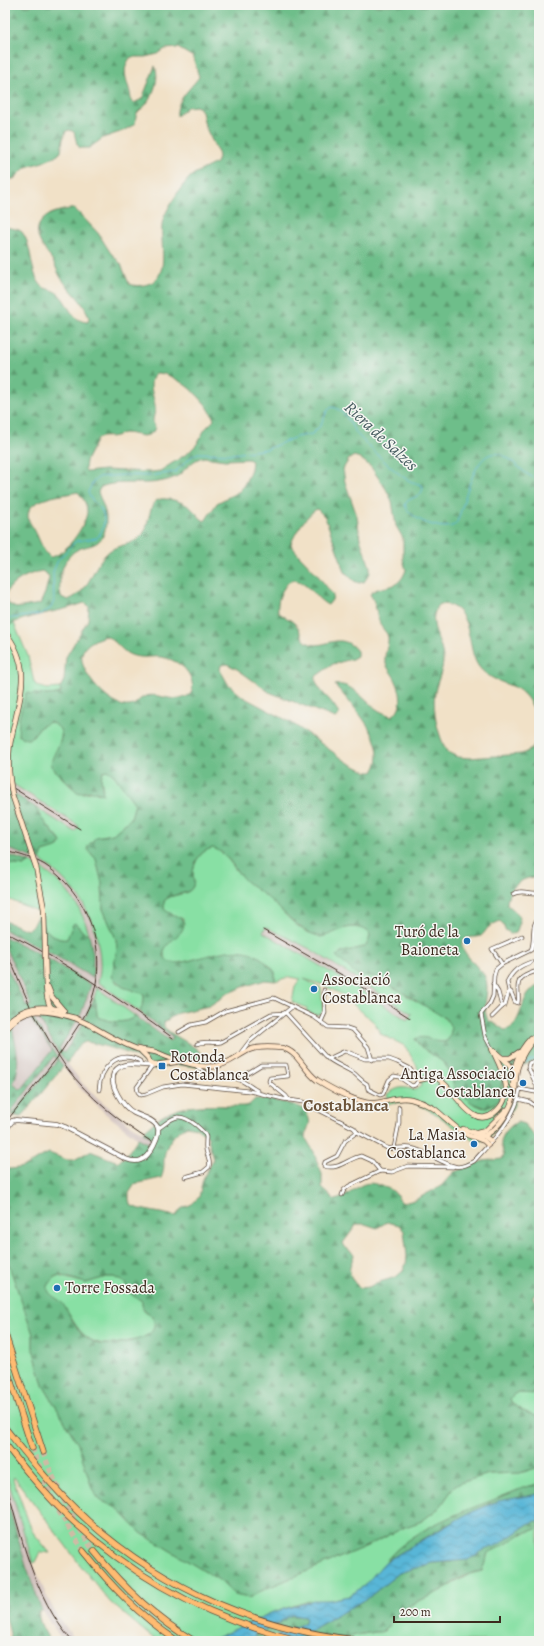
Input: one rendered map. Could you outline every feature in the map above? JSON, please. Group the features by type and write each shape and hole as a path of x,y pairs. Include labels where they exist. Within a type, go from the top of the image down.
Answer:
{"highway":[{"path":"5,1334 43,1452"},
{"path":"5,1363 32,1448"},
{"path":"6,1429 56,1489 102,1533 138,1560 166,1578 209,1600 240,1613 275,1624 313,1633 367,1641"},
{"path":"5,1444 57,1505 89,1535 149,1579 201,1607 246,1626 301,1641"},
{"path":"83,1551 115,1589 137,1610 177,1641"},
{"path":"94,1551 120,1582 151,1611 194,1641"}],"main road":[{"path":"5,632 18,654 22,681 22,693 10,744 8,765 12,794 36,867 44,909 45,958 50,1007"},
{"path":"40,1007 49,998"},
{"path":"49,998 75,1018"},
{"path":"5,1031 7,1025 14,1016 24,1010 50,1007 64,1011"},
{"path":"7,1025 27,1012 50,1007 58,1012 88,1024 139,1050 150,1063 155,1065 180,1061"},
{"path":"22,1016 38,1010 58,1012"},
{"path":"509,1061 521,1051 539,1030"},
{"path":"515,1063 539,1034"},
{"path":"139,1050 153,1052 194,1064 216,1066 255,1048 266,1047 285,1049 294,1054 308,1072 317,1080 356,1099 374,1104 403,1098 413,1099 432,1107 458,1129 487,1141"},
{"path":"419,1080 432,1077 438,1079 472,1114 478,1117 488,1116 495,1113 501,1106 506,1094 505,1076 500,1060 492,1049"},
{"path":"487,1141 510,1110 514,1095 515,1063 521,1051"},
{"path":"148,1059 150,1054 153,1052"},
{"path":"155,1065 161,1059 160,1055"},
{"path":"514,1073 521,1057"},
{"path":"500,1060 515,1063"},
{"path":"509,1061 514,1073"},
{"path":"473,1135 482,1133 492,1126 512,1104"},
{"path":"487,1141 492,1126"}],"street":[{"path":"513,894 521,891 539,893"},
{"path":"492,1049 485,1036 481,1014 490,1003 493,996 495,972 502,964 531,950 534,941 535,923 539,918"},
{"path":"502,964 492,949 522,936"},
{"path":"531,962 519,966 512,973 507,982 509,991 511,992 515,1002 518,1003 518,986 520,979 526,974 539,970"},
{"path":"493,984 498,992 502,1007"},
{"path":"321,1022 325,1013 324,990"},
{"path":"492,1017 505,1005 509,991"},
{"path":"179,1032 191,1026 206,1022 220,1012 269,998 274,998 328,1027 347,1028 353,1030 368,1047 372,1060"},
{"path":"237,1057 249,1042 292,1007"},
{"path":"196,1044 200,1042 214,1044 221,1042 271,1014 286,1013"},
{"path":"286,1013 328,1059 354,1074 360,1081 367,1084 369,1090 380,1096 384,1094 389,1080 394,1076 412,1086 416,1085 419,1080 409,1068 398,1062 385,1059 365,1059 345,1051 328,1059"},
{"path":"99,1090 100,1080 105,1068 115,1060 122,1058 137,1059 142,1065"},
{"path":"142,1065 148,1059"},
{"path":"342,1195 344,1190 349,1186 380,1171 392,1172 408,1166 454,1166 470,1164 474,1161 487,1141 510,1117 518,1099 520,1089 535,1092 537,1091 537,1086 528,1066 529,1063 534,1061 539,1067"},
{"path":"194,1064 209,1075 230,1076 238,1079 261,1093"},
{"path":"5,1131 12,1122 16,1120 57,1124 126,1160 141,1160 148,1154 157,1137 158,1129 153,1122 129,1109 113,1084 114,1074 121,1067 127,1065 155,1065"},
{"path":"155,1065 137,1087 138,1092 141,1095 163,1087 182,1084 261,1093 303,1102 354,1128 357,1132 387,1148 413,1148 454,1166"},
{"path":"238,1079 261,1065 286,1065 288,1076 270,1078 269,1081 289,1100"},
{"path":"518,1099 530,1102 539,1110"},
{"path":"394,1148 399,1123 399,1107"},
{"path":"158,1129 178,1116 188,1119 203,1131 206,1136 206,1154 211,1162 209,1167 203,1172 185,1177"},
{"path":"357,1132 345,1141 337,1156 325,1162 324,1166 328,1168 338,1166 361,1156 369,1159 380,1171"}],"shaded area":[{"path":"5,779 79,826 75,833 5,788"},
{"path":"5,848 40,860 71,885 82,900 90,915 95,931 100,953 101,968 98,982 173,1037 171,1041 97,988 88,1013 76,1036 64,1053 59,1049 81,1014 91,985 42,955 5,937 5,930 52,954 93,978 94,968 90,939 81,913 64,887 40,867 18,857 5,854"},
{"path":"266,926 310,949 412,1014 408,1021 351,984 262,932"},
{"path":"5,948 32,1006 27,1007 5,964"},
{"path":"37,1013 57,1050 83,1084 127,1122 154,1139 150,1144 138,1138 106,1114 77,1085 58,1060 31,1016"},
{"path":"29,1016 52,1050 21,1090 13,1084 12,1027"},
{"path":"54,1056 58,1060 5,1124 5,1119"},
{"path":"5,1470 33,1563 46,1595 57,1616 76,1641 63,1641 42,1611 26,1566 5,1493"}],"green space":[{"path":"5,5 539,5 539,724 534,709 524,694 516,688 491,677 479,667 475,659 464,619 459,611 451,606 440,604 434,617 434,624 443,660 435,692 434,708 438,731 447,752 458,757 469,758 522,754 532,749 539,736 539,877 527,878 517,884 510,892 507,904 518,914 520,922 516,933 512,934 505,930 500,921 490,926 481,936 464,940 462,946 467,955 484,975 486,980 487,991 485,1013 488,1020 500,1026 504,1030 509,1029 514,1025 527,995 530,991 539,986 539,1061 519,1067 505,1075 501,1083 499,1100 485,1108 472,1103 454,1087 451,1073 443,1062 420,1046 415,1039 423,1037 439,1042 447,1041 451,1029 445,1018 380,979 372,976 357,975 336,956 343,952 364,947 369,940 369,932 355,927 350,927 321,937 313,934 299,926 266,896 247,882 222,853 213,848 205,851 197,860 193,873 194,880 192,888 187,892 167,898 164,901 164,909 180,918 184,923 181,932 166,947 164,951 165,958 170,962 177,963 227,951 247,951 256,955 269,965 275,972 275,981 265,980 243,987 226,994 209,1006 178,1013 164,1022 164,1027 194,1047 204,1056 207,1062 206,1068 172,1064 156,1070 130,1054 88,1042 82,1043 77,1048 67,1063 57,1050 36,1013 32,1016 63,1067 24,1114 20,1117 12,1115 58,1060 54,1056 10,1113 5,1114 5,1008 8,994 5,985 5,964 27,1007 31,1005 5,948 5,937 42,955 91,985 81,1014 59,1049 64,1053 82,1025 94,998 97,1016 101,1018 122,1022 135,1016 170,1041 173,1037 140,1012 144,1001 144,994 123,987 112,977 117,948 116,939 103,909 102,883 96,859 88,850 88,846 96,837 113,834 128,821 131,818 135,804 114,775 107,770 103,771 101,778 103,794 91,791 79,793 51,766 61,736 61,731 57,726 50,722 40,727 30,739 26,739 18,735 19,718 26,693 47,695 59,694 61,692 60,688 64,680 66,657 88,620 89,607 84,603 23,619 5,627 5,598 9,604 16,608 40,604 45,593 49,576 42,571 26,576 16,582 5,595 5,226 22,232 29,247 36,277 41,285 61,296 73,315 82,321 88,322 89,318 87,312 81,302 61,278 39,238 39,226 42,220 49,215 62,210 75,209 98,233 110,252 121,264 129,284 143,285 156,280 160,273 162,264 162,225 166,212 190,177 216,163 219,155 205,126 200,108 196,106 187,107 177,116 178,105 199,77 193,57 178,48 165,49 158,54 145,57 131,57 127,63 125,73 131,101 134,103 142,99 155,66 157,75 156,85 152,95 137,113 135,124 123,131 103,138 89,148 80,148 77,144 74,132 70,130 66,131 61,152 58,155 43,162 26,167 14,179 6,179","holes":["156,373 164,374 181,382 206,404 214,420 205,429 197,444 188,453 160,471 104,470 87,472 85,469 86,461 97,439 125,433 146,436 153,432 155,428 153,422 155,409 151,389 151,381","354,456 360,458 371,467 386,489 392,501 396,526 403,538 403,559 406,570 402,577 394,585 379,589 370,594 374,602 379,622 388,637 385,661 394,677 400,693 399,708 392,716 383,713 352,689 346,686 335,685 360,714 374,737 378,761 373,772 367,772 347,762 292,723 243,697 228,684 220,670 221,665 227,664 237,669 269,692 335,718 339,715 334,705 322,692 316,682 315,677 333,664 352,659 357,656 357,651 351,645 338,641 320,645 308,643 304,639 298,627 278,612 278,606 282,591 289,582 295,580 306,586 328,605 332,600 333,595 291,545 301,525 309,515 317,509 325,517 345,572 354,581 359,583 364,582 370,573 370,567 360,539 357,516 345,482 343,469 349,459","204,457 225,460 248,459 252,461 251,469 240,491 217,503 205,521 183,503 170,499 157,500 151,508 143,534 134,541 115,548 106,554 82,591 76,596 68,600 61,597 60,577 68,557 79,549 97,543 101,539 106,527 105,510 98,492 100,488 119,483 152,483 169,480 179,475 190,464","78,492 83,499 87,512 83,525 73,540 62,552 56,556 50,557 44,549 28,516 29,510 34,505 48,498","105,636 115,642 124,651 135,656 161,657 176,662 188,672 193,686 191,692 189,695 177,699 152,695 147,696 131,706 114,702 97,688 90,679 82,662 82,654 85,647","29,1016 52,1050 21,1090 13,1084 16,1077 18,1063 12,1027"]},
{"path":"14,623 28,656 34,682 37,686 47,689 60,688 61,692 53,695 26,693 22,737 30,739 40,727 50,722 57,726 61,731 61,736 51,766 66,782 75,790 80,792 93,792 99,794 103,790 103,771 107,770 114,775 135,804 131,818 128,821 113,834 96,837 88,846 88,850 96,859 102,883 103,909 116,939 117,948 114,965 116,982 123,987 144,994 144,1001 140,1012 98,982 100,960 97,939 93,926 83,904 69,885 40,860 43,852 59,847 61,844 60,840 41,818 35,807 75,832 79,826 5,779 5,627"},
{"path":"5,788 35,807 41,818 61,842 59,847 43,852 40,860 5,848"},
{"path":"213,848 222,853 245,880 271,900 291,921 305,931 322,935 352,927 360,928 369,932 369,940 364,947 347,951 353,971 357,975 372,976 380,979 432,1009 446,1020 450,1026 451,1033 447,1041 440,1042 424,1038 415,1039 420,1046 443,1062 451,1073 454,1087 474,1104 483,1108 492,1105 500,1098 504,1076 510,1070 516,1079 515,1104 506,1118 488,1139 480,1141 473,1140 433,1112 417,1104 404,1102 389,1104 387,1094 397,1089 406,1088 415,1090 421,1086 417,1066 405,1046 381,1034 375,1023 341,994 323,985 304,979 321,988 323,1011 321,1014 316,1015 306,1011 307,1008 292,1002 295,987 301,979 289,977 275,981 275,972 260,957 248,953 228,952 177,963 167,960 164,950 169,942 182,930 183,919 167,912 164,909 164,901 167,898 190,891 194,880 193,873 195,864 199,857 209,849","holes":["266,927 310,949 412,1014 407,1020 351,984 263,932"]},
{"path":"5,854 30,862 24,866 10,864 5,866"},
{"path":"30,862 51,875 67,892 80,911 89,934 84,933 75,923 67,939 59,939 51,934 41,924 38,919 37,911 5,898 5,866 10,864 24,866"},
{"path":"37,918 49,933 58,938 67,939 73,924 75,923 84,933 89,934 93,954 93,978 52,954 5,930 5,921 27,930 33,926"},
{"path":"97,988 135,1016 127,1021 116,1022 97,1016 94,998"},
{"path":"255,1099 288,1103 305,1110 309,1125 305,1137 314,1152 322,1174 322,1188 335,1200 342,1198 358,1187 369,1183 392,1190 403,1203 415,1200 441,1186 454,1172 483,1161 502,1159 504,1155 501,1146 502,1139 508,1129 517,1122 524,1124 539,1141 539,1292 533,1295 533,1298 539,1307 539,1337 535,1335 532,1346 539,1349 539,1394 517,1393 510,1399 515,1406 527,1413 539,1417 539,1467 520,1473 489,1474 460,1483 454,1487 440,1507 422,1521 405,1527 367,1546 265,1589 249,1598 235,1595 219,1580 141,1533 117,1508 100,1500 93,1491 78,1444 43,1385 33,1348 33,1334 5,1254 5,1169 26,1166 49,1153 67,1160 74,1160 90,1151 118,1162 126,1156 138,1138 150,1144 154,1139 143,1132 156,1120 167,1114 180,1109 198,1106 249,1105","holes":["187,1126 196,1128 208,1137 213,1160 203,1179 199,1197 192,1204 181,1209 176,1216 132,1206 129,1201 129,1193 135,1184 161,1178 166,1148 171,1139","387,1222 399,1225 404,1231 407,1256 406,1264 403,1271 396,1277 376,1283 369,1287 361,1288 354,1282 350,1273 350,1266 354,1254 345,1247 343,1243 357,1224 365,1224 377,1228","56,1276 63,1276 86,1283 106,1277 114,1277 125,1283 131,1294 142,1301 143,1308 153,1318 154,1327 146,1336 130,1342 99,1344 82,1334 63,1304 50,1293 47,1287"]},
{"path":"5,1254 33,1334 33,1348 43,1385 78,1444 93,1491 100,1500 117,1508 141,1533 219,1580 235,1595 249,1598 265,1589 367,1546 405,1527 422,1521 440,1507 454,1487 460,1483 489,1474 520,1473 539,1467 539,1484 525,1487 443,1521 419,1534 396,1550 364,1586 349,1596 329,1600 309,1601 273,1612 209,1641 159,1641 149,1635 110,1602 14,1477 13,1479 32,1531 50,1553 40,1552 33,1563 5,1470"},
{"path":"58,1276 86,1283 106,1277 114,1277 125,1283 131,1294 142,1301 143,1309 153,1319 154,1324 152,1332 138,1339 112,1344 99,1343 86,1337 77,1327 62,1304 49,1292 49,1283"},
{"path":"517,1393 539,1394 539,1417 523,1411 512,1403 510,1399"},
{"path":"539,1484 539,1494 491,1503 445,1526 385,1562 398,1548 431,1526 525,1487"},
{"path":"5,1493 26,1566 42,1611 39,1611 40,1623 50,1641 12,1641 5,1614"},
{"path":"539,1520 539,1528 519,1535 506,1544 488,1553 482,1571 464,1576 438,1592 409,1606 400,1612 387,1628 381,1632 356,1635 336,1641 292,1641 369,1597 399,1573 432,1563 451,1562 484,1550 505,1540 528,1524"},
{"path":"539,1528 539,1641 336,1641 356,1635 384,1631 405,1608 470,1574 482,1571 488,1553 506,1544 519,1535"},
{"path":"289,1616 301,1616 306,1618 306,1620 301,1625 279,1634 270,1641 255,1641 257,1639 254,1636 257,1632 276,1626"}],"water":[{"path":"539,1494 539,1520 528,1524 498,1545 484,1550 468,1560 432,1563 399,1573 369,1597 292,1641 270,1641 279,1634 304,1623 306,1620 305,1617 291,1615 269,1629 257,1632 254,1635 257,1639 255,1641 209,1641 273,1612 313,1600 329,1600 349,1596 364,1586 385,1562 465,1515 498,1501"}],"waterway":[{"name":"Riera de Salzes","path":"5,619 42,614 51,608 54,601 53,572 58,560 76,541 97,538 103,527 104,519 102,512 91,499 88,492 93,482 99,477 124,475 149,476 175,472 192,456 198,453 233,454 267,449 296,437 312,434 321,425 327,411 332,407 337,408 344,414 357,434 374,452 402,476 423,486 421,493 407,501 405,504 407,510 412,515 435,526 443,527 456,524 472,477 478,465 486,457 495,453 506,457 530,476 539,479"},
{"path":"523,1061 527,1063 530,1060 539,1059"}],"tunnel":[{"path":"32,1448 54,1503 83,1551"},
{"path":"43,1452 66,1503 94,1551"}],"railway":[{"path":"5,783 80,829"},
{"path":"5,851 30,858 45,865 62,879 76,896 87,914 94,934 98,955 97,977 92,998 83,1018"},
{"path":"263,930 349,979 410,1018"},
{"path":"5,932 70,968 112,995 173,1038"},
{"path":"5,954 12,964 30,1006"},
{"path":"34,1014 62,1061 84,1089 116,1117 152,1142"},
{"path":"5,1123 57,1058 80,1023"},
{"path":"5,1480 23,1543 38,1585 47,1605 72,1641"}],"place":[{"name":"Turó de la Baioneta","path":"467,941"},
{"name":"Associació Costablanca","path":"314,989"},
{"name":"Rotonda Costablanca","path":"162,1066"},
{"name":"Antiga Associació Costablanca","path":"523,1083"},
{"name":"La Masia Costablanca","path":"474,1144"},
{"name":"Torre Fossada","path":"57,1288"}],"district":[{"name":"Costablanca","path":"346,1105"}]}
